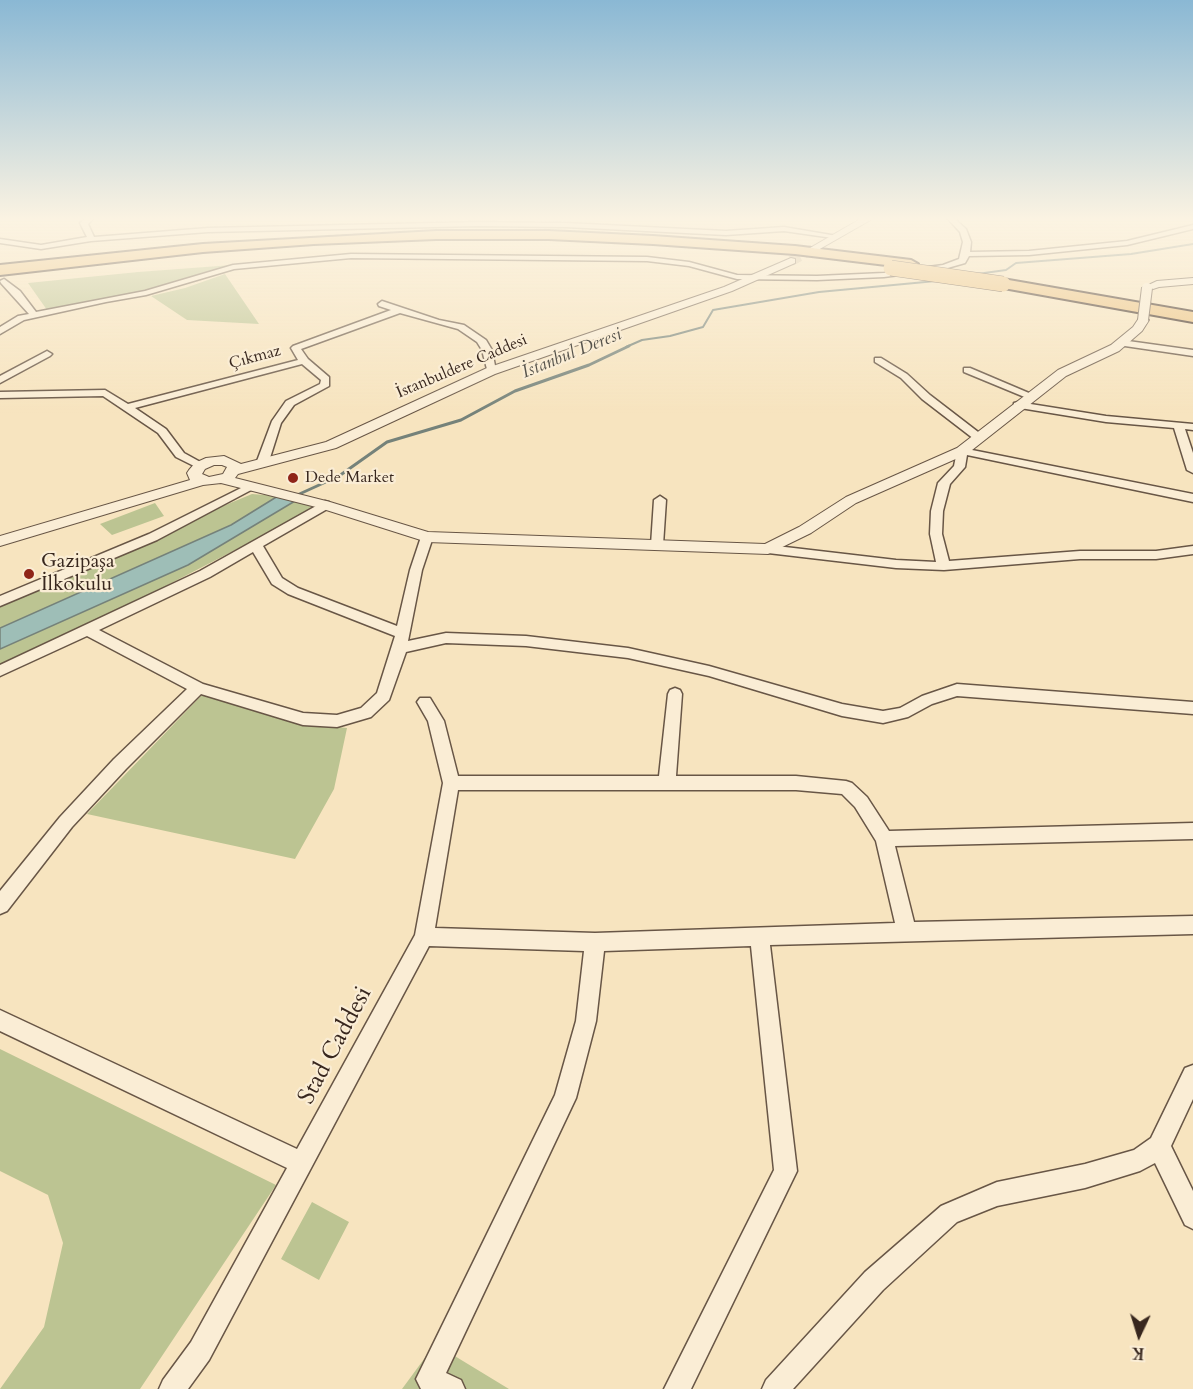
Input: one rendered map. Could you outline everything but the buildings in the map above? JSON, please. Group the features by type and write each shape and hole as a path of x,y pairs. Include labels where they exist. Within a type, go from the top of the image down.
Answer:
{"highway":[{"path":"1019,283 1193,317"},
{"path":"1021,283 1193,310"}],"street":[{"path":"7,283 34,315"},
{"path":"0,331 21,318 146,293 180,283"},
{"name":"İstanbuldere Caddesi","path":"230,471 331,445 490,371 741,283"},
{"path":"768,549 805,530 851,500 962,451 1018,405 1062,373 1121,343 1138,329 1143,321 1147,288 1157,284 1171,283"},
{"path":"0,290 12,288"},
{"path":"382,304 468,331 481,340 487,350 490,371"},
{"name":"Çıkmaz","path":"127,407 304,361 296,348 399,310"},
{"path":"1121,343 1193,353"},
{"path":"0,380 47,354"},
{"path":"0,369 18,359"},
{"path":"878,360 904,376 926,398 978,438"},
{"path":"263,461 276,423 290,403 324,386 326,379 304,361"},
{"path":"967,370 1031,396"},
{"path":"0,395 105,393 162,431 180,455 202,470 230,471"},
{"path":"1018,405 1106,419 1193,427"},
{"path":"1179,427 1193,470"},
{"path":"962,451 1193,498"},
{"path":"944,566 936,534 937,511 944,483 959,467 962,451"},
{"name":"İstanbuldere Caddesi","path":"230,471 284,457"},
{"name":"İstanbuldere Caddesi","path":"256,486 284,457"},
{"path":"0,541 98,512 202,470 230,471 256,486 427,537 768,549 896,564 944,566 1080,555 1156,555 1193,550"},
{"path":"0,602 153,537 256,486"},
{"path":"657,545 660,500"},
{"path":"0,671 205,574 325,505"},
{"path":"87,630 198,688 303,719 337,721 366,713 384,696 401,641 416,570 427,537"},
{"path":"256,545 277,581 293,591 401,641 446,638 526,641 628,653 709,671 842,710 883,717 903,713 927,700 957,690 1193,708"},
{"path":"0,905 66,822 120,764 198,688"},
{"path":"667,783 675,694"},
{"name":"Stad Caddesi","path":"172,1389 200,1351 424,937 451,783 436,721 425,702"},
{"path":"451,783 796,783 846,788 861,802 884,839 907,932"},
{"path":"884,839 1193,831"},
{"path":"424,937 595,942 1193,925"},
{"path":"676,1389 786,1171 760,938"},
{"path":"452,1389 429,1378 565,1098 585,1021 595,942"},
{"path":"0,1020 301,1163"},
{"path":"775,1389 874,1281 949,1214 996,1194 1085,1176 1140,1160 1159,1146 1193,1076"},
{"path":"1159,1146 1193,1217"}],"green space":[{"path":"28,283 178,283 145,292 47,310"},
{"path":"200,283 231,283 259,324 187,320 151,296"},
{"path":"252,494 278,496 231,525 0,628 0,599"},
{"path":"295,501 316,508 104,618 0,667 0,649 188,565"},
{"path":"155,503 164,516 112,535 100,524"},
{"path":"202,695 306,724 347,728 334,789 295,859 87,814"},
{"path":"0,1049 276,1185 140,1389 0,1389 44,1327 63,1243 48,1195 0,1171"},
{"path":"312,1202 349,1222 319,1280 281,1259"},
{"path":"435,1344 509,1389 402,1389"}],"water":[{"path":"278,496 295,501 188,565 0,649 0,628 231,525"}],"waterway":[{"name":"İstanbul Deresi","path":"626,347 642,340 670,336 703,327 713,310 819,292 917,283"},
{"name":"İstanbul Deresi","path":"295,496 339,476 387,442 461,420 515,391 589,365 629,346"}],"place":[{"name":"Dede Market","path":"293,478"},
{"name":"Gazipaşa İlkokulu","path":"29,574"}]}
